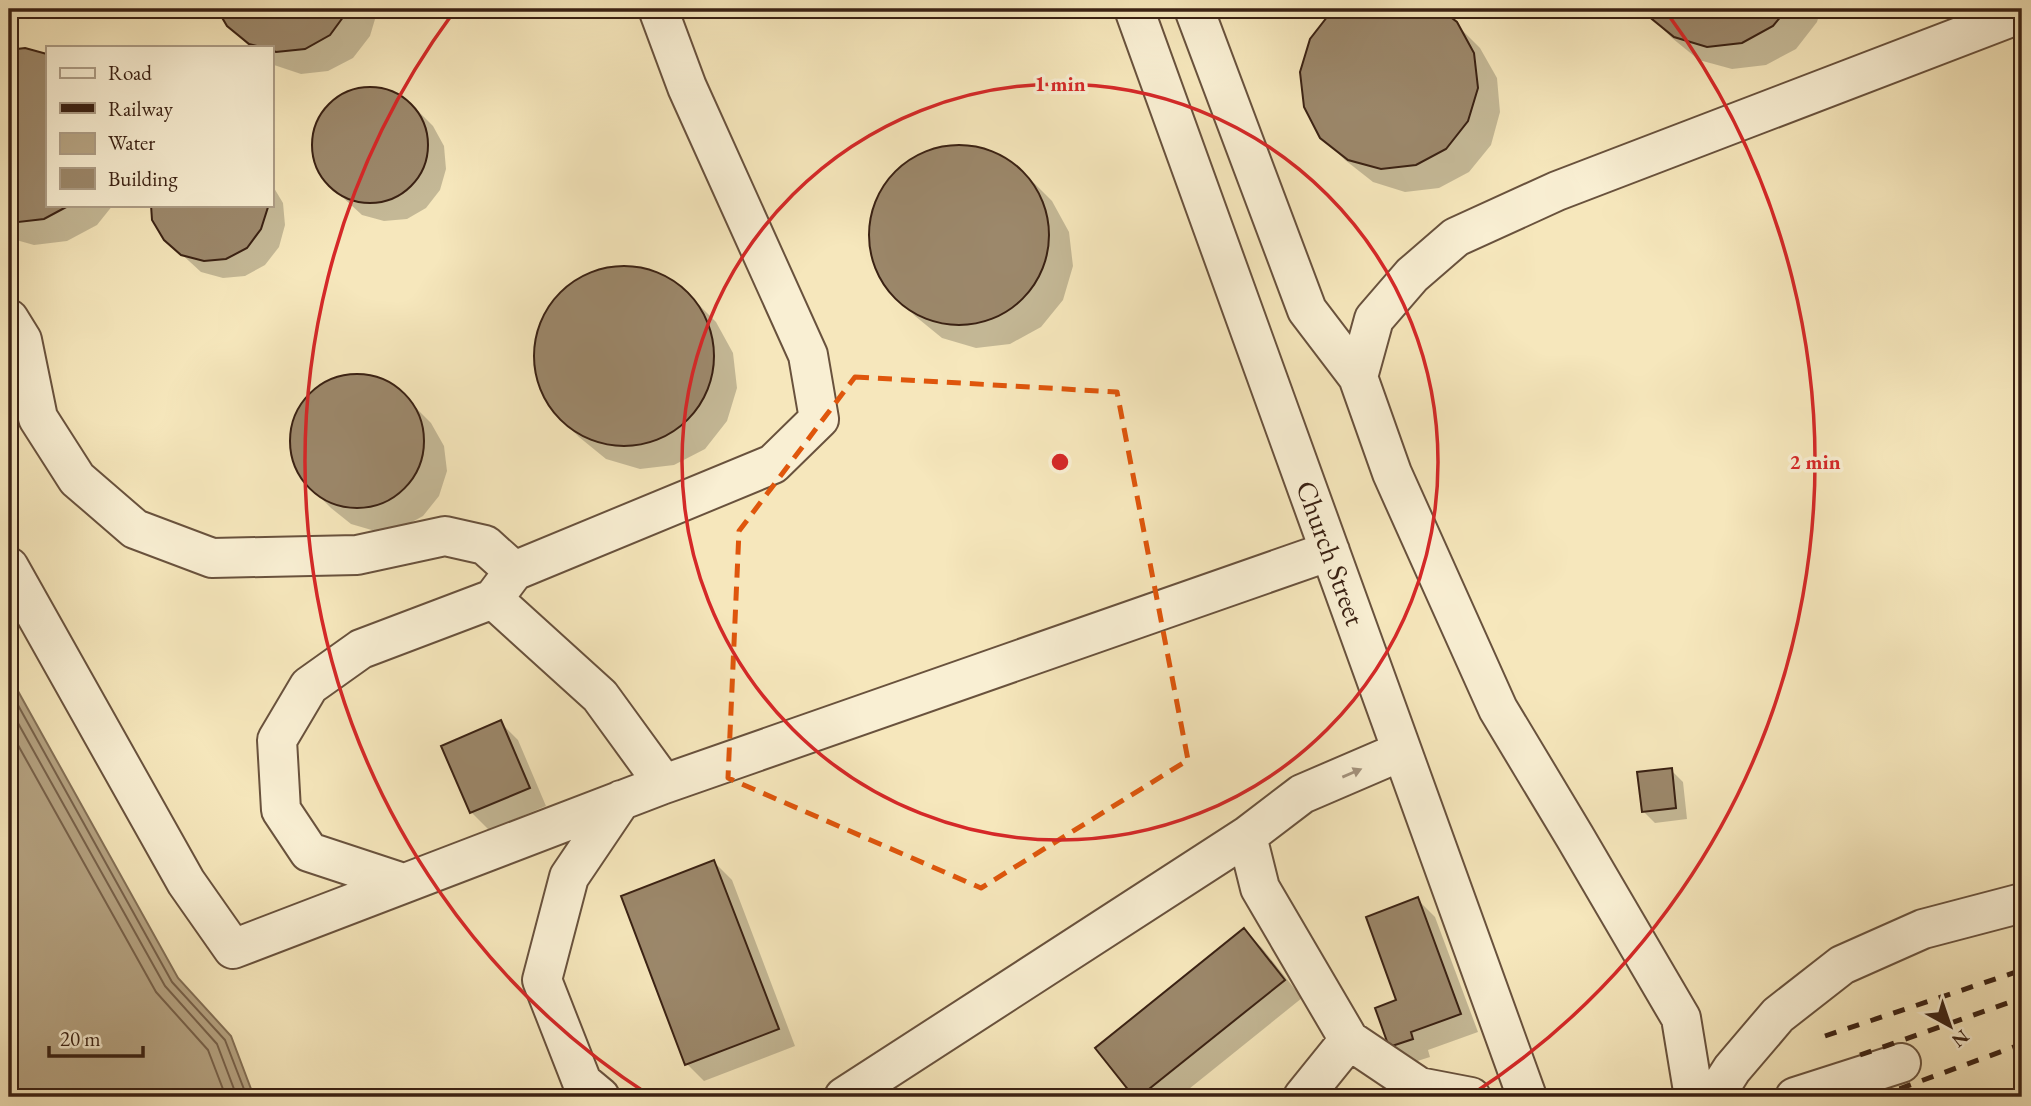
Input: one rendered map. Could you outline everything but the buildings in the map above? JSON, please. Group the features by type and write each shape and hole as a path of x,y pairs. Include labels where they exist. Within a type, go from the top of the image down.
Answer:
{"street":[{"path":"403,883 309,852 281,810 277,740 309,686 360,649 773,464 819,419 808,355 687,87 658,9"},
{"name":"Church Street","path":"1134,9 1526,1097"},
{"path":"1194,9 1307,310 1358,377 1392,473 1498,709 1681,1018 1693,1097"},
{"path":"1358,377 1374,319 1412,275 1456,237 1556,191 2022,13"},
{"path":"9,319 22,340 38,418 77,479 135,529 212,558 357,555 445,536 485,545 504,585 600,696 664,784"},
{"path":"9,567 186,882 233,948 664,784 1330,551"},
{"path":"844,1097 1247,836 1302,794 1402,751"},
{"path":"600,1097 582,1082 542,980 569,877 621,800"},
{"path":"1247,836 1260,888 1349,1040 1419,1087 1471,1097"},
{"path":"1714,1097 1732,1069 1778,1015 1842,965 1923,929 2022,903"},
{"path":"1303,1097 1349,1040"},
{"path":"1794,1097 1901,1063"}],"highlighted area":[{"path":"855,377 1117,392 1188,760 981,888 728,778 739,531"}],"water":[{"path":"9,675 178,978 231,1036 254,1097 9,1097"}],"railway":[{"path":"1825,1036 2022,970"},
{"path":"1860,1055 2022,998"},
{"path":"1877,1097 2022,1044"}]}
